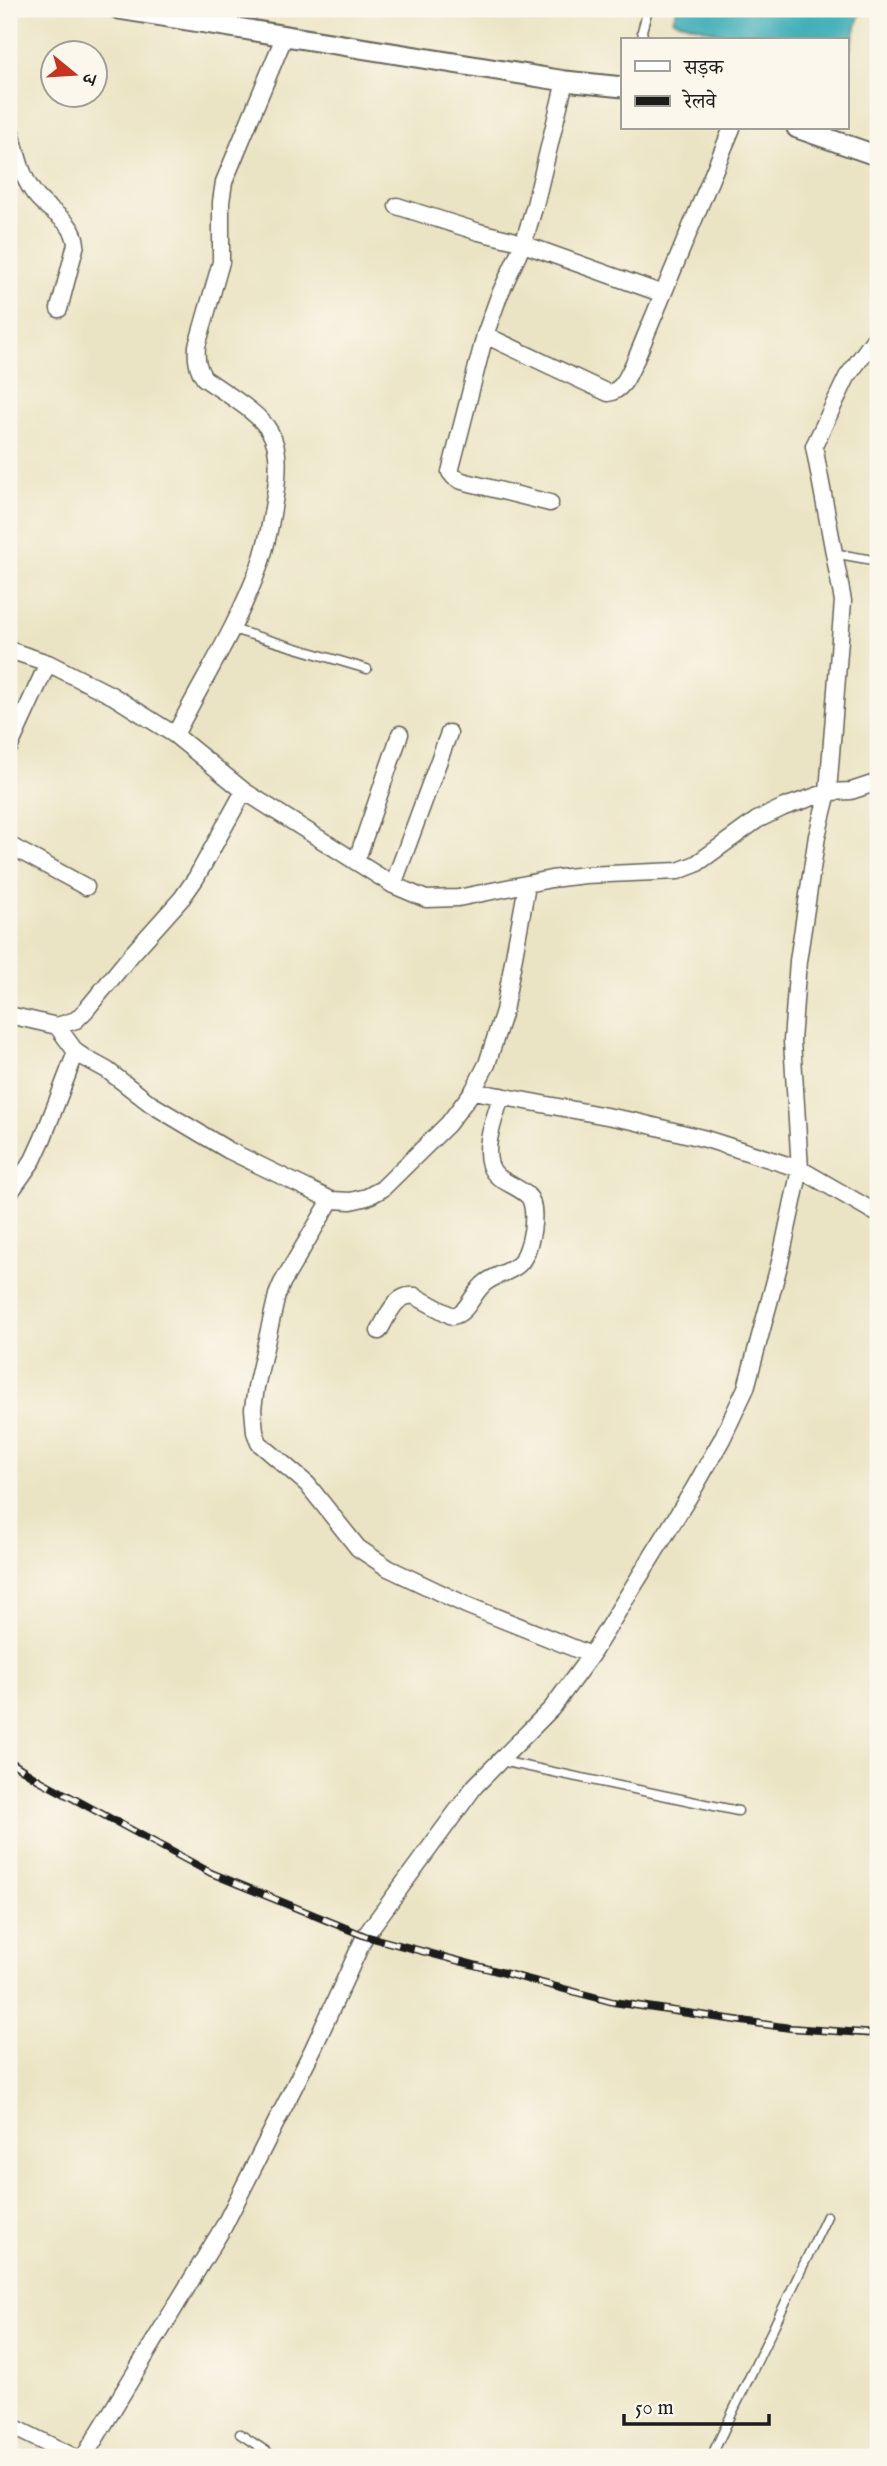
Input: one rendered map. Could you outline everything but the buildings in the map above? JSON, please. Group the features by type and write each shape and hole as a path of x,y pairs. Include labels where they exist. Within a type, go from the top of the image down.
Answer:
{"street":[{"path":"119,9 228,17 285,35 565,81 621,87"},
{"path":"175,734 259,567 271,521 278,472 276,445 262,421 204,378 198,369 197,346 221,262 221,202 224,182 285,35"},
{"path":"550,503 462,481 450,472 485,335 499,296 523,244 565,81"},
{"path":"9,125 27,182 37,198 71,225 75,233 76,244 59,309"},
{"path":"485,335 608,393 622,387 731,130"},
{"path":"803,130 878,156"},
{"path":"397,206 523,244 663,294"},
{"path":"84,2457 224,2227 313,2049 365,1936 475,1786 552,1708 592,1655 693,1490 722,1439 746,1388 780,1262 800,1168 792,1041 797,974 817,836 828,792 843,601 814,446 847,377 878,334"},
{"path":"9,650 48,663 113,696 175,734 244,791 414,896 440,899 585,875 678,871 696,864 757,820 783,807 828,792 851,792 878,782"},
{"path":"9,748 48,663"},
{"path":"393,885 449,733"},
{"path":"356,862 400,734"},
{"path":"9,1014 57,1026 76,1020 131,955 168,917 196,878 244,791"},
{"path":"9,845 86,887"},
{"path":"57,1026 76,1052 107,1070 151,1104 228,1150 331,1200 351,1201 367,1197 382,1189 448,1124 473,1091 487,1064 504,1011 527,884"},
{"path":"9,1194 33,1160 76,1052"},
{"path":"473,1091 633,1121 694,1136 800,1168 878,1213"},
{"path":"379,1331 397,1301 408,1295 457,1316 463,1312 481,1286 519,1265 524,1257 531,1234 533,1202 492,1171 487,1151 501,1096"},
{"path":"331,1200 277,1295 254,1398 255,1432 259,1443 307,1484 358,1548 388,1568 466,1605 592,1655"},
{"path":"9,2426 74,2457"}],"lane":[{"path":"644,38 642,31 648,9"},
{"path":"833,553 878,561"},
{"path":"230,629 367,669"},
{"path":"498,1761 738,1811"},
{"path":"711,2457 827,2216"},
{"path":"240,2434 275,2457"}],"water":[{"path":"677,9 861,9 848,56 848,38 737,38 673,20"}],"railway":[{"path":"9,1761 211,1873 365,1936 613,2002 790,2028 878,2034"}]}
